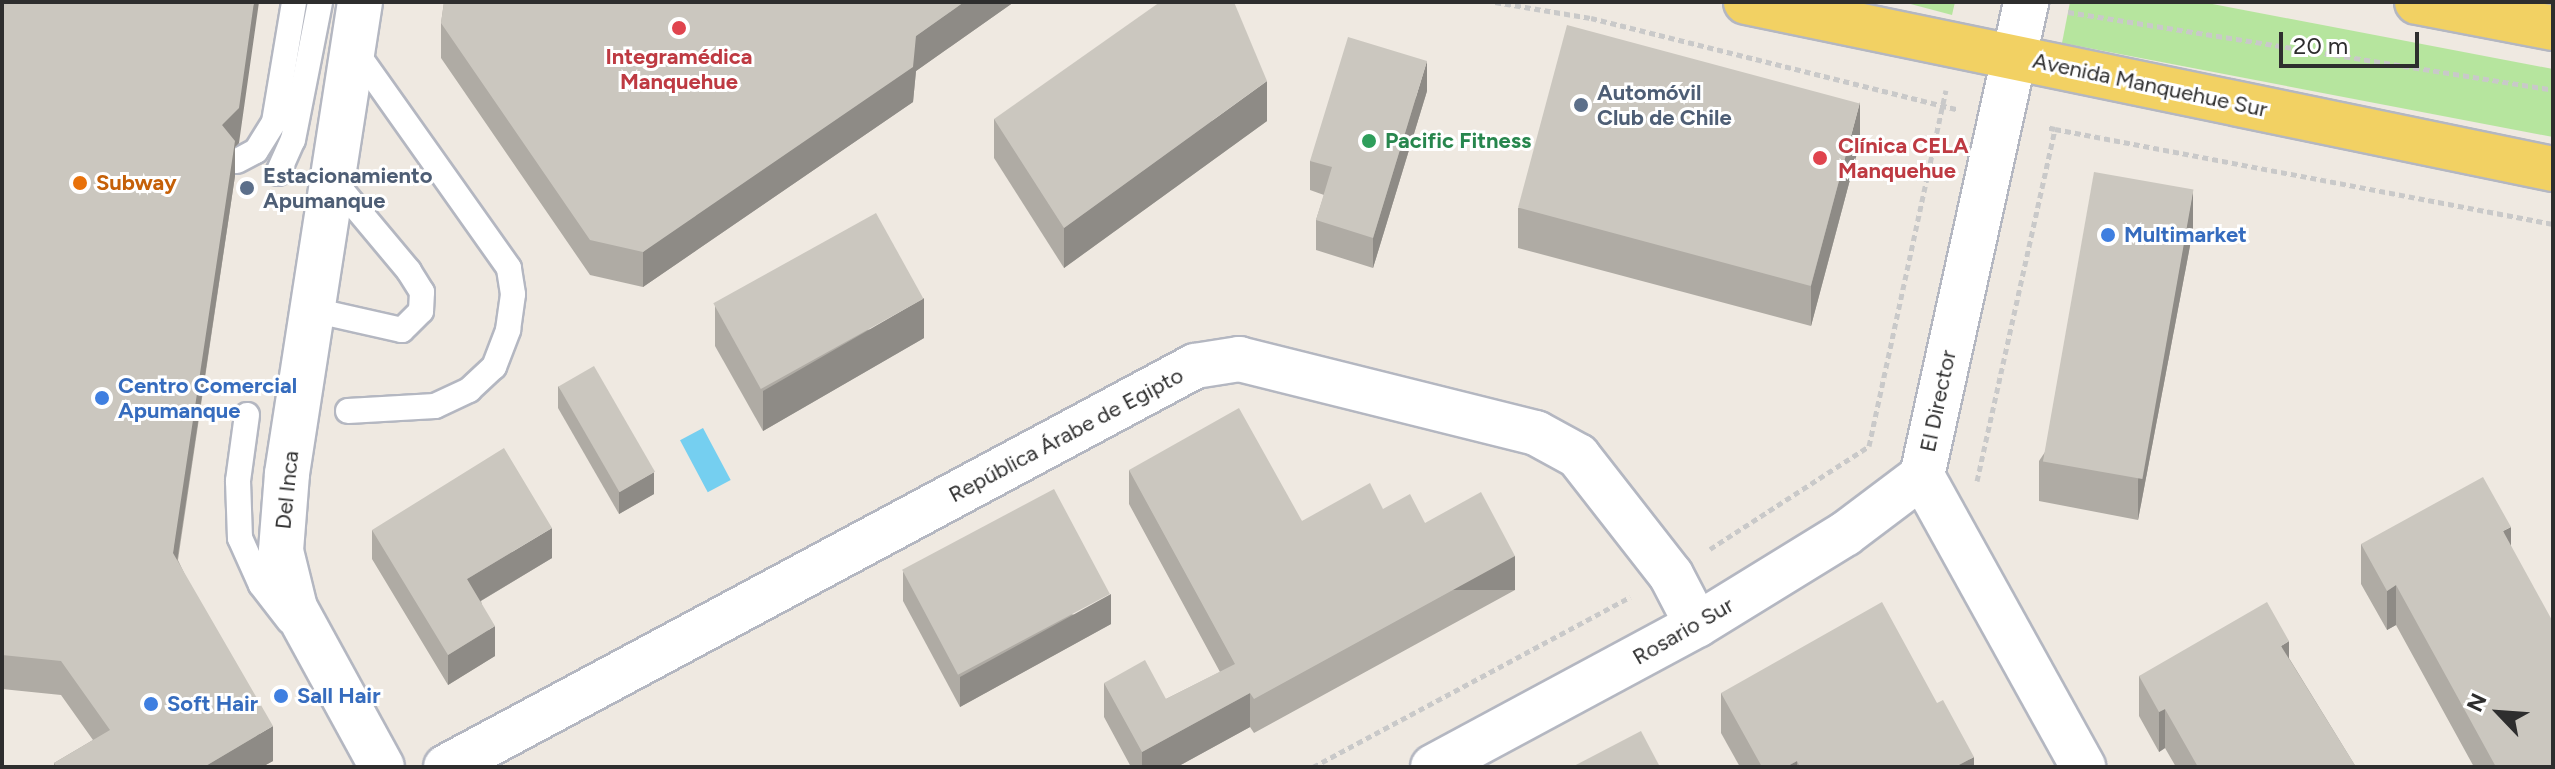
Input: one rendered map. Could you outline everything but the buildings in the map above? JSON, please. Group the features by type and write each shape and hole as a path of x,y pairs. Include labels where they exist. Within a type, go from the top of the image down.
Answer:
{"main road":[{"name":"Avenida Manquehue Sur","path":"1746,2 2553,169"},
{"path":"2417,2 2553,28"}],"street":[{"name":"Del Inca","path":"360,2 313,310 281,551 295,608 339,696 382,767"},
{"name":"El Director","path":"2026,3 1922,476 2083,767"},
{"name":"República Árabe de Egipto","path":"446,767 1195,366 1239,359 1536,433 1578,456 1671,575 1697,625"},
{"name":"Rosario Sur","path":"1433,767 1697,625 1845,534 1922,476"}],"lane":[{"path":"237,161 256,151 274,122 294,2"},
{"path":"278,173 293,140 320,2"},
{"path":"348,411 435,406 469,390 494,367 508,330 513,294 509,268 353,48"},
{"path":"313,310 402,330 421,311 422,292 409,271 333,180"},
{"path":"247,415 238,481 240,538 261,585 339,696"}],"path":[{"path":"1313,767 1671,575 1869,446 1943,107 1591,18 1495,2"},
{"path":"2026,3 2553,90"},
{"path":"2055,129 2553,224"}],"green space":[{"path":"1903,2 1955,2 1952,15"},
{"path":"2070,2 2202,2 2553,69 2553,137 2062,43"}],"water":[{"path":"703,428 731,480 708,492 680,440"}],"place":[{"name":"Integramédica Manquehue","path":"679,28"},
{"name":"Automóvil Club de Chile","path":"1581,105"},
{"name":"Pacific Fitness","path":"1369,141"},
{"name":"Clínica CELA Manquehue","path":"1820,158"},
{"name":"Subway","path":"80,183"},
{"name":"Estacionamiento Apumanque","path":"247,188"},
{"name":"Multimarket","path":"2108,235"},
{"name":"Centro Comercial Apumanque","path":"102,398"},
{"name":"Sall Hair","path":"281,696"},
{"name":"Soft Hair","path":"151,704"}]}
